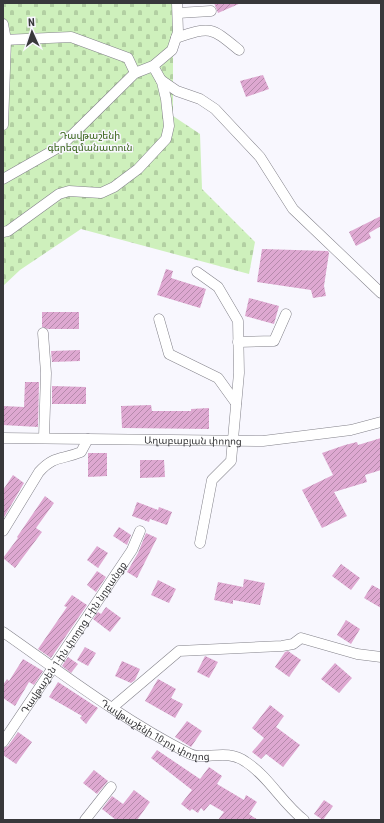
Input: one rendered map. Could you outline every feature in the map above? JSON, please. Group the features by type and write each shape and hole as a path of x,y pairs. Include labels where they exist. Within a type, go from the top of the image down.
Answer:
{"street":[{"path":"3,179 61,146 135,73 153,66 172,50 178,32 177,3"},
{"path":"178,14 211,11"},
{"path":"3,24 3,125"},
{"path":"176,38 194,32 208,30 214,31 239,50"},
{"path":"4,40 71,37 128,58 135,73"},
{"path":"3,232 8,231 59,194 68,191 101,193 114,187 138,169 166,139 168,133 166,99 161,80 153,66"},
{"path":"161,80 177,91 200,99 215,109 260,157 293,210 381,294"},
{"path":"197,272 218,287 238,321 239,373 230,461 212,480 200,543"},
{"path":"238,342 274,341 286,314"},
{"path":"160,319 169,354 218,378 236,403"},
{"path":"43,333 46,373 44,437"},
{"name":"Աղաբաբյան փողոց","path":"3,438 44,437 263,442 350,430 381,422"},
{"path":"3,531 40,472 47,464 55,458 81,452 88,439"},
{"name":"Դավթաշեն 1-ին փողոց 1-ին նրբանցք","path":"3,742 132,550 140,531"},
{"name":"Դավթաշենի 10-րդ փողոց","path":"3,632 113,708 190,755 232,754 246,761 259,772 304,820"},
{"path":"113,708 179,651 282,646 293,644 302,638 357,654 381,656"},
{"path":"85,820 111,787"}],"green space":[{"name":"Դավթաշենի գերեզմանատուն","path":"3,3 173,3 173,116 200,134 202,189 255,242 249,274 81,229 20,270 3,286"}],"building":[{"path":"214,3 241,3 218,13"},
{"path":"263,75 269,89 246,97 240,81"},
{"path":"381,216 381,226 369,233 371,238 356,246 349,232"},
{"path":"262,249 328,251 329,253 324,286 326,296 313,298 311,290 257,282"},
{"path":"166,269 173,271 171,278 206,289 200,308 157,295"},
{"path":"249,298 279,306 274,324 245,316"},
{"path":"42,312 79,312 79,329 48,329 42,327"},
{"path":"80,350 80,361 52,362 51,351"},
{"path":"25,382 39,382 38,427 3,425 3,406 24,407"},
{"path":"52,386 86,387 86,404 52,404"},
{"path":"151,405 152,411 191,411 191,409 209,408 209,429 122,428 121,406"},
{"path":"381,438 381,470 365,475 367,482 334,492 347,516 322,528 302,490 333,475 322,453 345,445 357,442 358,445"},
{"path":"88,453 107,453 107,476 88,477"},
{"path":"140,460 164,460 165,477 140,478"},
{"path":"13,475 24,483 3,519 3,490"},
{"path":"45,496 54,503 36,528 42,532 15,568 3,558 18,538 17,537"},
{"path":"137,502 158,510 159,507 172,512 167,525 150,519 149,522 132,516"},
{"path":"119,527 131,535 127,545 113,536"},
{"path":"146,533 157,538 137,578 127,572 138,553"},
{"path":"97,546 108,553 98,568 87,560"},
{"path":"341,564 360,578 351,590 332,576"},
{"path":"97,571 106,577 96,592 87,585"},
{"path":"244,579 265,583 260,605 233,600 233,604 214,600 218,582 243,587"},
{"path":"158,580 176,589 169,603 151,595"},
{"path":"372,585 381,590 381,608 364,598"},
{"path":"72,595 87,605 51,658 38,649 67,607 64,606"},
{"path":"106,607 121,618 110,632 93,619 98,612 101,614"},
{"path":"346,620 360,629 351,644 337,635"},
{"path":"85,647 96,653 88,666 77,660"},
{"path":"288,651 301,660 289,677 275,667 285,652"},
{"path":"205,656 218,662 209,678 197,672"},
{"path":"68,657 78,664 71,673 62,666"},
{"path":"23,659 43,671 34,685 29,682 15,706 3,698 3,685 7,679 9,681"},
{"path":"122,661 140,669 135,680 131,683 115,676"},
{"path":"335,663 352,678 339,693 321,679"},
{"path":"158,679 176,689 171,698 183,704 175,718 145,701"},
{"path":"58,682 98,708 86,724 80,718 82,716 49,697"},
{"path":"270,705 284,716 276,727 300,745 283,767 266,754 261,759 252,752 264,738 252,728"},
{"path":"187,721 202,731 191,747 175,737"},
{"path":"18,732 32,742 16,764 3,755 3,748 8,746"},
{"path":"157,750 200,779 209,767 222,776 217,784 244,800 246,795 257,802 249,814 258,820 218,820 224,812 210,804 204,811 201,808 198,813 192,809 190,811 181,804 192,790 151,758"},
{"path":"94,770 108,781 97,794 83,783"},
{"path":"134,790 150,802 137,820 116,820 102,809 112,796 123,804"},
{"path":"324,800 333,806 323,820 314,814"}]}
